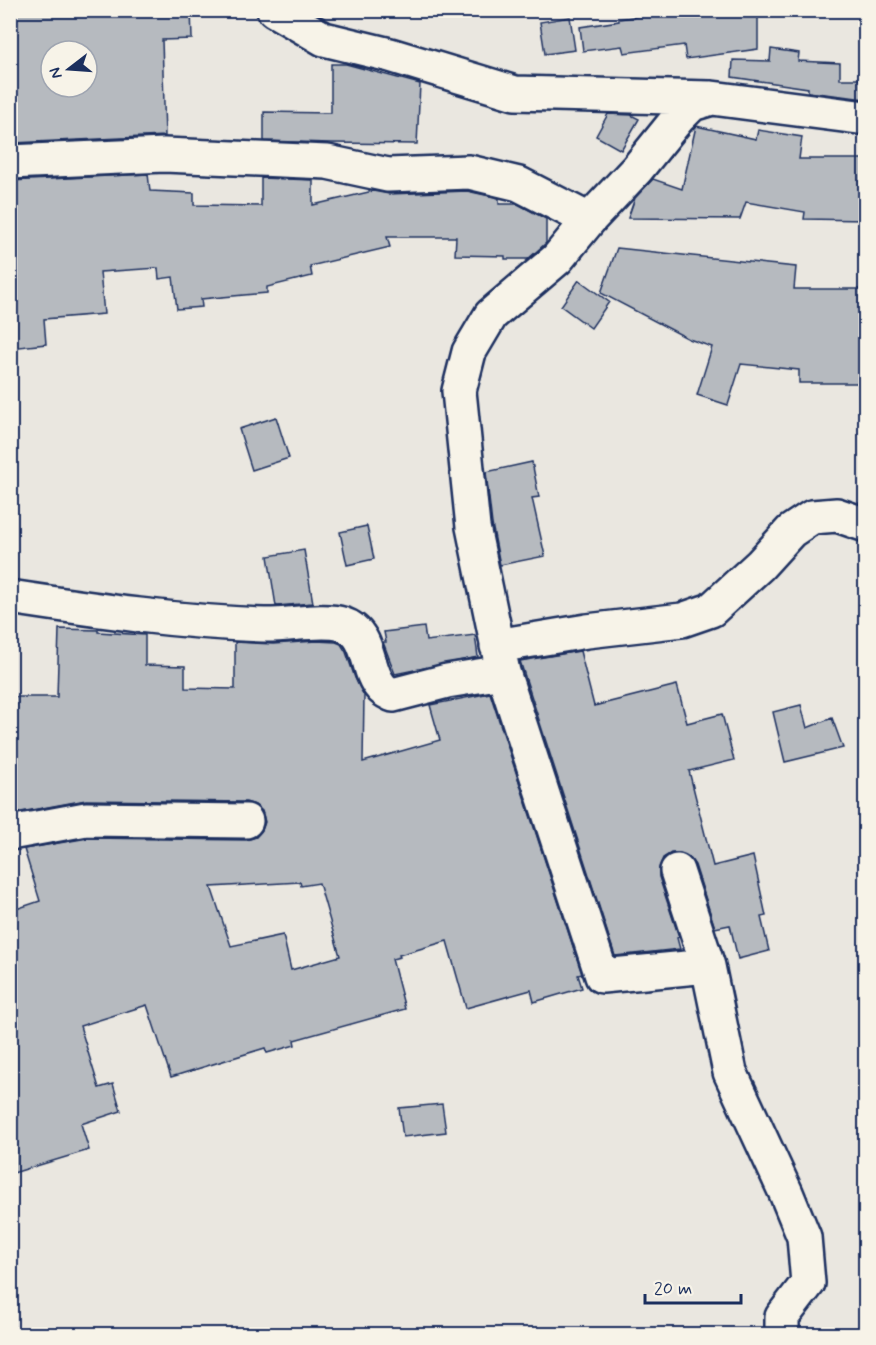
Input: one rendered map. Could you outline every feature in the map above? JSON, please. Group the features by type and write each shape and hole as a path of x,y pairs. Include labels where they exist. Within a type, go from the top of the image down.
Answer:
{"street":[{"path":"274,10 325,25 390,55 515,93 712,99 866,118"},
{"path":"708,966 602,976 500,659 473,527 459,391 469,352 491,315 557,259 589,220 637,169 685,110 692,104 712,99"},
{"path":"10,162 164,155 327,162 388,175 469,172 519,184 589,220"},
{"path":"10,597 124,614 266,625 342,624 357,633 368,653 375,678 382,688 393,695 447,681 500,659 586,632 682,620 701,614 711,610 760,565 791,531 812,517 837,515 866,525"},
{"path":"10,833 86,819 246,821"},
{"path":"677,871 708,966 730,1072 804,1237 808,1283 797,1301 782,1317 782,1335"}],"building":[{"path":"30,10 191,10 192,39 162,40 165,136 12,143 10,13"},
{"path":"682,10 722,10 723,15 758,14 758,49 686,59 684,45 624,53 622,46 583,51 580,27"},
{"path":"570,17 575,50 545,54 540,22"},
{"path":"771,49 799,53 798,61 840,63 840,79 866,79 866,99 808,92 808,88 732,77 733,60 770,61"},
{"path":"331,64 346,64 420,84 417,144 264,141 264,112 331,113"},
{"path":"608,114 631,115 639,119 621,150 596,136"},
{"path":"696,126 756,139 758,130 802,137 799,159 866,159 866,220 804,219 805,212 746,202 740,219 628,218 635,198 653,179 682,189"},
{"path":"148,174 150,191 194,193 194,205 261,206 261,178 313,180 313,205 373,191 389,194 467,191 499,198 499,204 518,204 546,219 546,243 528,259 505,259 505,256 455,255 456,237 387,237 390,247 310,266 312,276 267,287 267,293 201,299 202,307 177,309 173,277 159,279 158,268 100,272 104,314 44,319 46,344 10,348 10,181"},
{"path":"617,248 796,267 794,289 866,289 865,383 799,383 799,370 741,364 728,405 697,395 712,347 689,339 601,293"},
{"path":"579,280 609,302 591,328 561,306"},
{"path":"276,417 289,458 252,470 239,429"},
{"path":"532,462 539,497 532,498 545,556 500,565 492,524 486,472"},
{"path":"367,526 374,559 347,565 340,532"},
{"path":"304,550 313,603 276,606 268,556"},
{"path":"424,627 426,641 475,635 478,657 395,674 383,642 386,642 384,632"},
{"path":"59,629 145,635 145,665 185,666 185,688 235,689 235,642 273,644 316,641 341,644 364,695 363,762 440,740 430,705 490,693 582,974 578,975 582,988 534,1002 531,990 466,1008 447,941 392,959 405,1009 294,1040 295,1045 267,1053 265,1048 171,1077 147,1005 80,1026 99,1088 113,1084 121,1111 81,1124 89,1150 10,1174 10,911 40,901 24,849 88,838 246,840 256,837 265,822 262,811 246,802 86,800 10,814 10,773 15,773 15,725 10,725 10,697 57,697","holes":["300,882 301,886 319,883 340,956 291,970 283,935 231,946 211,887"]},
{"path":"580,651 594,706 677,685 687,723 722,714 734,760 689,771 713,866 753,856 766,916 761,917 769,951 738,959 730,925 715,928 695,865 689,857 680,853 671,853 663,858 659,868 659,877 679,937 677,938 680,949 615,956 520,661"},
{"path":"801,705 807,728 832,718 843,748 785,762 773,712"},
{"path":"442,1104 446,1132 403,1137 399,1108"}]}
